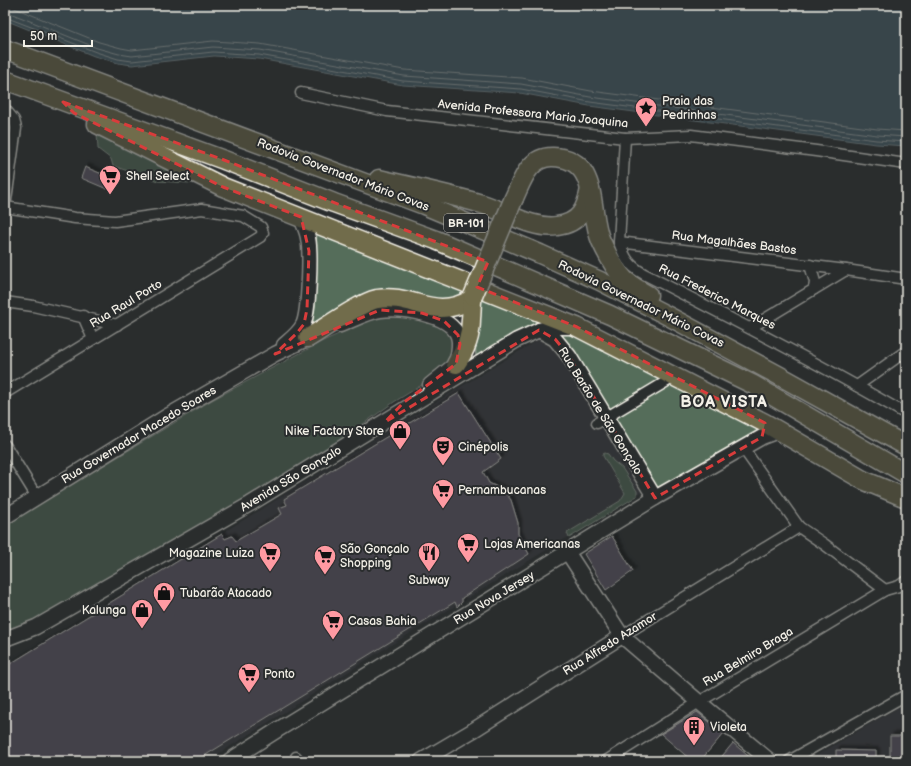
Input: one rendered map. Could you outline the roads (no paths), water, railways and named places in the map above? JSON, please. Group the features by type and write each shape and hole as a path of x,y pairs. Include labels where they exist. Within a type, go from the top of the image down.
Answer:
{"highway":[{"name":"Rodovia Governador Mário Covas","path":"5,49 424,205 540,254 600,281 670,317 772,371 901,443"},
{"name":"Rodovia Governador Mário Covas","path":"5,80 224,160 436,240 610,315 752,384 906,474"},
{"path":"63,102 74,113 223,187 577,327 674,376 768,430 864,480 906,498"},
{"path":"456,364 464,354 468,343 471,327 473,298 527,170 540,160 551,157 560,158 571,161 579,167 586,176 590,188 600,239 610,260 625,280 674,309 805,376 853,406 901,443"},
{"path":"325,168 370,177 483,204 527,222 543,226 557,227 568,224 578,218 587,204 590,188"},
{"path":"308,338 364,304 376,300 386,299 404,301 444,309 455,308 473,298"}],"street":[{"name":"Avenida Professora Maria Joaquina","path":"301,93 387,111 626,138 691,135 906,164"},
{"path":"5,109 14,120 16,128 16,141 5,207"},
{"name":"Rua Frederico Marques","path":"626,138 619,242 624,256 635,270 750,328 906,414"},
{"name":"Rua Raul Porto","path":"5,207 75,218 115,221 202,209 243,216 261,227 263,233 260,238 5,393"},
{"name":"Rua Governador Macedo Soares","path":"275,354 297,333 304,324 307,310 310,251 308,236 301,217"},
{"name":"Rua Magalhães Bastos","path":"619,242 810,265 906,279"},
{"path":"810,265 815,282 814,289"},
{"path":"750,328 846,270"},
{"path":"5,302 83,316 117,325"},
{"name":"Rua Governador Macedo Soares","path":"5,516 168,415 275,354 308,338 365,314 380,310 396,309 415,312 444,321 453,328 458,335 460,344 456,364"},
{"path":"83,316 93,340"},
{"name":"Avenida São Gonçalo","path":"5,639 42,623 250,504 517,340 539,330 550,327 577,327"},
{"name":"Rua Barão de São Gonçalo","path":"539,330 554,339 569,356 601,420 655,498"},
{"path":"857,386 906,351"},
{"path":"385,422 403,403 434,382 456,364"},
{"path":"601,420 674,376"},
{"name":"Rua Nova Jersey","path":"229,761 278,729 655,498 743,448 768,430"},
{"path":"5,445 37,497"},
{"path":"743,448 799,527 885,590"},
{"name":"Rua Alfredo Azamor","path":"420,761 472,731 622,636 799,527"},
{"path":"568,552 622,636 770,761"},
{"name":"Rua Belmiro Braga","path":"606,761 699,702 885,590 904,585"},
{"path":"789,761 906,695"}],"water":[{"path":"5,5 906,5 906,146 876,144 589,106 520,93 403,85 259,59 214,56 132,65 118,63 94,56 5,20"}],"place":[{"name":"Praia das Pedrinhas","path":"646,128"},
{"name":"Shell Select","path":"110,196"},
{"name":"Nike Factory Store","path":"400,450"},
{"name":"Cinépolis","path":"443,466"},
{"name":"Pernambucanas","path":"443,510"},
{"name":"Lojas Americanas","path":"468,564"},
{"name":"Magazine Luiza","path":"270,572"},
{"name":"Subway","path":"429,572"},
{"name":"São Gonçalo Shopping","path":"325,576"},
{"name":"Tubarão Atacado","path":"164,612"},
{"name":"Kalunga","path":"142,630"},
{"name":"Casas Bahia","path":"333,640"},
{"name":"Ponto","path":"249,694"},
{"name":"Violeta","path":"694,746"}],"district":[{"name":"BOA VISTA","path":"724,402"}]}
